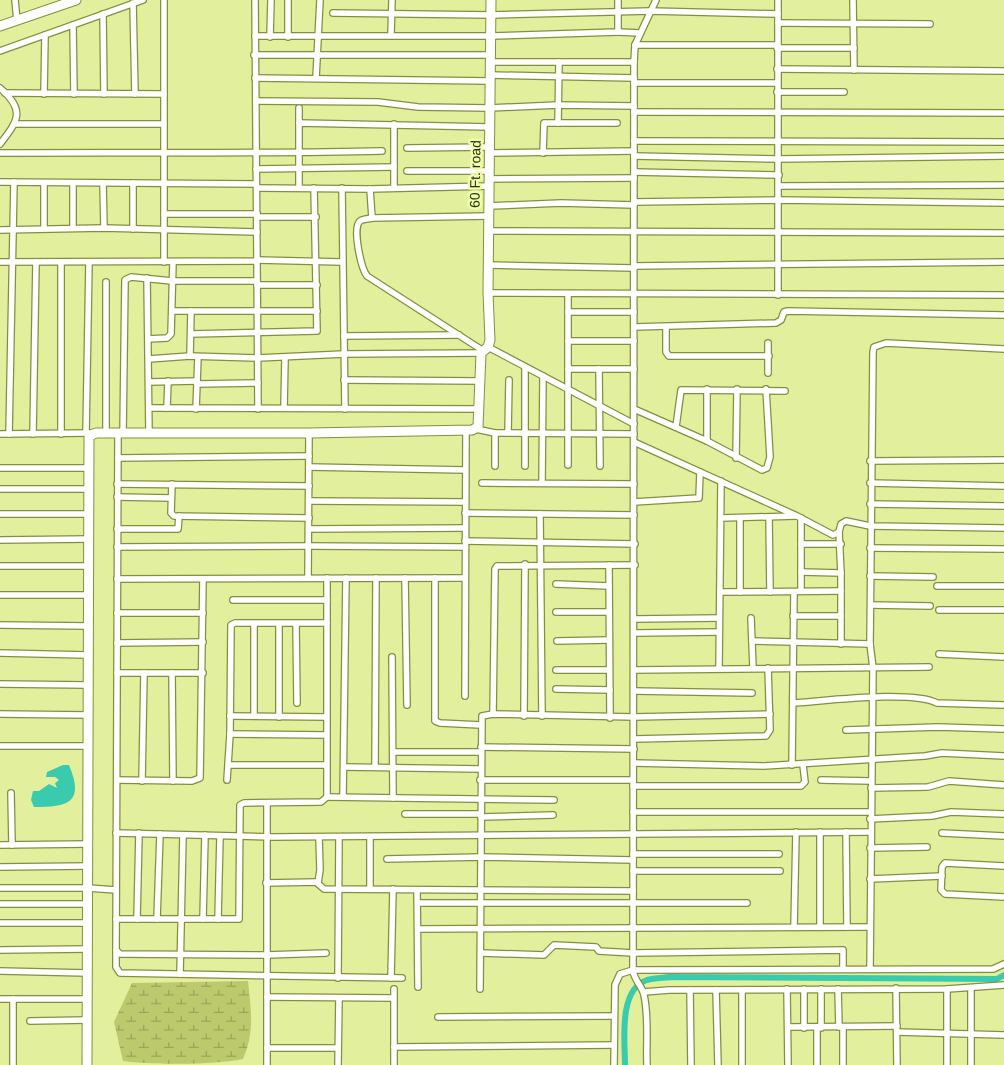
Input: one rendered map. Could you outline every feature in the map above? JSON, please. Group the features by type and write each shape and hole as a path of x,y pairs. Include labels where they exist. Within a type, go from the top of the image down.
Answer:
{"street":[{"path":"15,0 17,21"},
{"path":"0,26 17,21 54,4 76,0"},
{"path":"0,51 143,0"},
{"path":"164,0 164,262"},
{"path":"255,0 258,409"},
{"path":"270,37 271,0"},
{"path":"288,0 288,37"},
{"path":"316,78 320,0"},
{"path":"391,34 392,0"},
{"name":"60 Ft. road","path":"471,429 479,425 480,381 484,350 490,340 488,266 491,0"},
{"path":"618,0 618,32"},
{"path":"647,1065 643,991 634,980 633,970 635,633 634,62 635,45 656,0"},
{"path":"778,0 778,295"},
{"path":"852,0 854,70"},
{"path":"133,3 135,94"},
{"path":"333,13 391,12 491,15 650,11 778,14"},
{"path":"103,14 104,94"},
{"path":"778,23 930,24"},
{"path":"73,25 74,94"},
{"path":"255,36 319,37 391,34 491,36 640,32"},
{"path":"44,94 45,35"},
{"path":"635,45 854,48"},
{"path":"254,55 634,62"},
{"path":"558,123 560,62"},
{"path":"777,69 1004,71"},
{"path":"255,78 560,77 634,81 777,83"},
{"path":"0,88 15,106 17,115 16,124 0,144"},
{"path":"777,92 844,92"},
{"path":"6,93 164,94"},
{"path":"256,101 378,102 418,107 490,108 558,105 778,113 1004,112"},
{"path":"299,108 299,188"},
{"path":"300,123 490,127"},
{"path":"543,153 544,123 617,123"},
{"path":"16,124 164,124"},
{"path":"394,124 394,188"},
{"path":"634,142 1004,142"},
{"path":"407,148 543,153 634,153 779,159 1004,156"},
{"path":"0,153 164,152 256,154 382,151"},
{"path":"256,169 394,167"},
{"path":"407,171 489,178"},
{"path":"0,182 164,183 370,189 489,178 779,175"},
{"path":"9,434 14,182"},
{"path":"44,183 44,228"},
{"path":"73,183 73,228"},
{"path":"103,183 104,228"},
{"path":"132,183 133,229"},
{"path":"779,186 1004,185"},
{"path":"192,334 316,332 318,328 314,188"},
{"path":"342,188 345,408"},
{"path":"370,189 372,218"},
{"path":"489,206 561,203 634,204 779,200 1004,203"},
{"path":"164,214 316,217"},
{"path":"489,216 372,218 362,220 358,223 362,271 484,350 525,367 634,424"},
{"path":"0,230 104,228 257,232"},
{"path":"489,231 1004,233"},
{"path":"0,262 317,260 342,262"},
{"path":"33,434 36,262"},
{"path":"61,262 61,434"},
{"path":"87,1065 89,262"},
{"path":"148,339 170,337 173,262"},
{"path":"488,266 778,266 1004,262"},
{"path":"317,285 172,281 131,277 125,280 117,497 116,967 120,973 267,974 338,978 402,978"},
{"path":"147,278 150,434"},
{"path":"106,282 106,433"},
{"path":"488,294 1004,294"},
{"path":"568,294 568,465"},
{"path":"172,311 317,311"},
{"path":"190,356 192,334 191,311"},
{"path":"634,327 776,323 781,320 784,312 788,311 1004,315"},
{"path":"568,312 634,312"},
{"path":"666,327 666,352 669,356 769,356"},
{"path":"344,336 459,335"},
{"path":"568,341 634,341"},
{"path":"768,343 768,373"},
{"path":"870,969 870,788 873,668 870,644 870,460 874,347 886,343 1004,349"},
{"path":"149,359 190,356 285,358 344,354 484,350"},
{"path":"196,409 198,357"},
{"path":"284,408 285,358"},
{"path":"525,367 525,466"},
{"path":"568,369 634,369"},
{"path":"599,369 600,466"},
{"path":"542,483 543,376"},
{"path":"344,380 480,381"},
{"path":"508,433 509,380"},
{"path":"167,408 168,381"},
{"path":"149,382 258,383"},
{"path":"676,427 681,390 707,388 785,391"},
{"path":"707,388 707,442"},
{"path":"736,458 738,389"},
{"path":"634,408 762,470 767,468 769,464 766,389"},
{"path":"149,408 479,409"},
{"path":"0,434 309,433 471,429 495,433 525,434 634,434"},
{"path":"465,696 465,470 471,429"},
{"path":"308,578 309,433"},
{"path":"495,433 495,466"},
{"path":"634,442 799,517 831,534 839,532"},
{"path":"118,458 309,456"},
{"path":"870,460 1004,460"},
{"path":"309,467 465,470"},
{"path":"0,468 89,468"},
{"path":"634,502 699,498 700,472"},
{"path":"719,668 721,481"},
{"path":"482,482 634,484"},
{"path":"870,483 1004,486"},
{"path":"118,484 309,486"},
{"path":"172,484 171,513 174,516 309,518"},
{"path":"0,489 88,489"},
{"path":"117,497 171,498"},
{"path":"309,501 465,502"},
{"path":"870,504 1004,506"},
{"path":"465,513 634,515"},
{"path":"0,514 88,514"},
{"path":"540,514 542,716"},
{"path":"117,529 178,529 179,516"},
{"path":"769,517 770,592"},
{"path":"721,518 799,517"},
{"path":"799,517 801,591"},
{"path":"740,518 740,592"},
{"path":"841,644 841,544 839,532 841,524 846,521 870,526 1004,528"},
{"path":"309,529 465,528"},
{"path":"0,540 88,539"},
{"path":"117,548 540,543 634,544"},
{"path":"801,544 841,544"},
{"path":"870,548 1004,549"},
{"path":"493,714 495,569 500,564 635,565"},
{"path":"524,716 525,564"},
{"path":"609,565 610,718"},
{"path":"0,566 88,566"},
{"path":"801,572 841,573"},
{"path":"870,576 933,576"},
{"path":"327,578 327,797"},
{"path":"343,798 346,578"},
{"path":"375,767 376,578"},
{"path":"405,578 407,705"},
{"path":"435,578 434,721 440,723 481,724"},
{"path":"117,579 465,578"},
{"path":"117,780 197,781 201,775 203,579"},
{"path":"556,584 609,586"},
{"path":"936,586 1004,586"},
{"path":"720,592 841,591"},
{"path":"792,765 794,592"},
{"path":"0,595 88,595"},
{"path":"233,600 327,600"},
{"path":"871,605 930,606"},
{"path":"939,610 1004,610"},
{"path":"556,612 609,612"},
{"path":"117,613 203,613"},
{"path":"793,616 841,616"},
{"path":"635,619 719,618"},
{"path":"751,618 753,668"},
{"path":"227,780 230,734 229,629 235,623 327,623"},
{"path":"254,624 254,716"},
{"path":"279,624 279,716"},
{"path":"296,624 297,704"},
{"path":"0,625 88,626"},
{"path":"635,633 719,632"},
{"path":"557,641 609,640"},
{"path":"752,641 870,644"},
{"path":"117,642 203,642"},
{"path":"0,653 87,656"},
{"path":"939,654 1004,657"},
{"path":"392,657 393,798"},
{"path":"634,670 929,667"},
{"path":"634,739 766,736 770,730 768,668"},
{"path":"556,670 609,670"},
{"path":"117,673 203,673"},
{"path":"142,781 144,673"},
{"path":"172,673 173,781"},
{"path":"0,684 87,685"},
{"path":"556,689 610,690"},
{"path":"634,691 752,693"},
{"path":"793,703 896,697 928,699 937,703 1004,704"},
{"path":"0,714 87,715"},
{"path":"480,989 482,837 480,770 482,716 493,714 610,718 770,714"},
{"path":"230,716 326,717"},
{"path":"846,730 1004,729"},
{"path":"230,734 326,735"},
{"path":"0,746 87,746"},
{"path":"392,752 481,749 634,749"},
{"path":"634,763 803,765 942,753 1004,756"},
{"path":"228,765 326,765"},
{"path":"480,780 800,786 804,782 803,765"},
{"path":"344,767 480,770"},
{"path":"820,780 871,781"},
{"path":"870,788 928,787 950,781 1004,785"},
{"path":"11,793 12,845"},
{"path":"116,918 235,920 240,916 240,805 244,803 321,802 327,797 554,800"},
{"path":"267,803 267,1065"},
{"path":"633,812 870,812"},
{"path":"870,819 932,816 952,812 1004,814"},
{"path":"405,814 553,815"},
{"path":"794,927 796,832"},
{"path":"820,832 820,927"},
{"path":"846,832 847,927"},
{"path":"116,833 266,837 482,837 609,836 634,833 870,832"},
{"path":"137,919 139,833"},
{"path":"942,833 1004,836"},
{"path":"157,919 160,834"},
{"path":"180,974 183,835"},
{"path":"203,920 205,835"},
{"path":"218,919 220,836"},
{"path":"319,837 320,870 318,882 322,888 393,890 633,890"},
{"path":"338,978 339,837"},
{"path":"370,837 370,889"},
{"path":"0,845 88,844"},
{"path":"870,848 927,847"},
{"path":"387,859 780,854"},
{"path":"1004,866 945,863 941,892 945,894 1004,897"},
{"path":"0,867 88,866"},
{"path":"633,871 780,871"},
{"path":"870,879 942,876"},
{"path":"266,883 318,882"},
{"path":"0,888 88,888 116,890"},
{"path":"391,978 393,890"},
{"path":"417,890 418,987"},
{"path":"418,903 747,903"},
{"path":"0,904 87,904"},
{"path":"0,923 88,923"},
{"path":"418,929 870,927"},
{"path":"481,953 544,955 554,945 596,947 599,951 633,953 843,950 843,969"},
{"path":"0,950 88,949"},
{"path":"116,950 120,954 266,955 326,953"},
{"path":"614,1065 615,985 617,977 633,970 993,969 1004,964"},
{"path":"0,971 88,973"},
{"path":"643,991 947,989 1004,985"},
{"path":"896,988 897,1065"},
{"path":"971,988 971,1065"},
{"path":"394,989 394,1065"},
{"path":"787,989 790,1027 788,1065"},
{"path":"804,989 804,1028"},
{"path":"817,1065 821,989"},
{"path":"838,989 843,1065"},
{"path":"947,989 947,1065"},
{"path":"690,990 691,1065"},
{"path":"716,990 718,1065"},
{"path":"742,990 742,1065"},
{"path":"267,998 393,998"},
{"path":"338,1065 339,998"},
{"path":"0,999 88,999"},
{"path":"13,999 14,1065"},
{"path":"438,1017 614,1016"},
{"path":"30,1021 88,1020"},
{"path":"790,1027 897,1029 948,1034 1004,1035"},
{"path":"394,1046 614,1045"},
{"path":"267,1048 338,1048"}],"green space":[{"path":"248,981 251,1030 243,1059 183,1064 123,1061 114,1022 132,983"}],"water":[{"path":"63,765 69,765 75,788 74,795 64,804 34,807 31,800 33,791 39,791 49,784 57,788 55,783 59,780 55,777 46,777 47,772"}],"waterway":[{"path":"625,1065 624,1030 627,1005 631,994 638,985 650,979 670,977 997,979 1004,975"}]}
